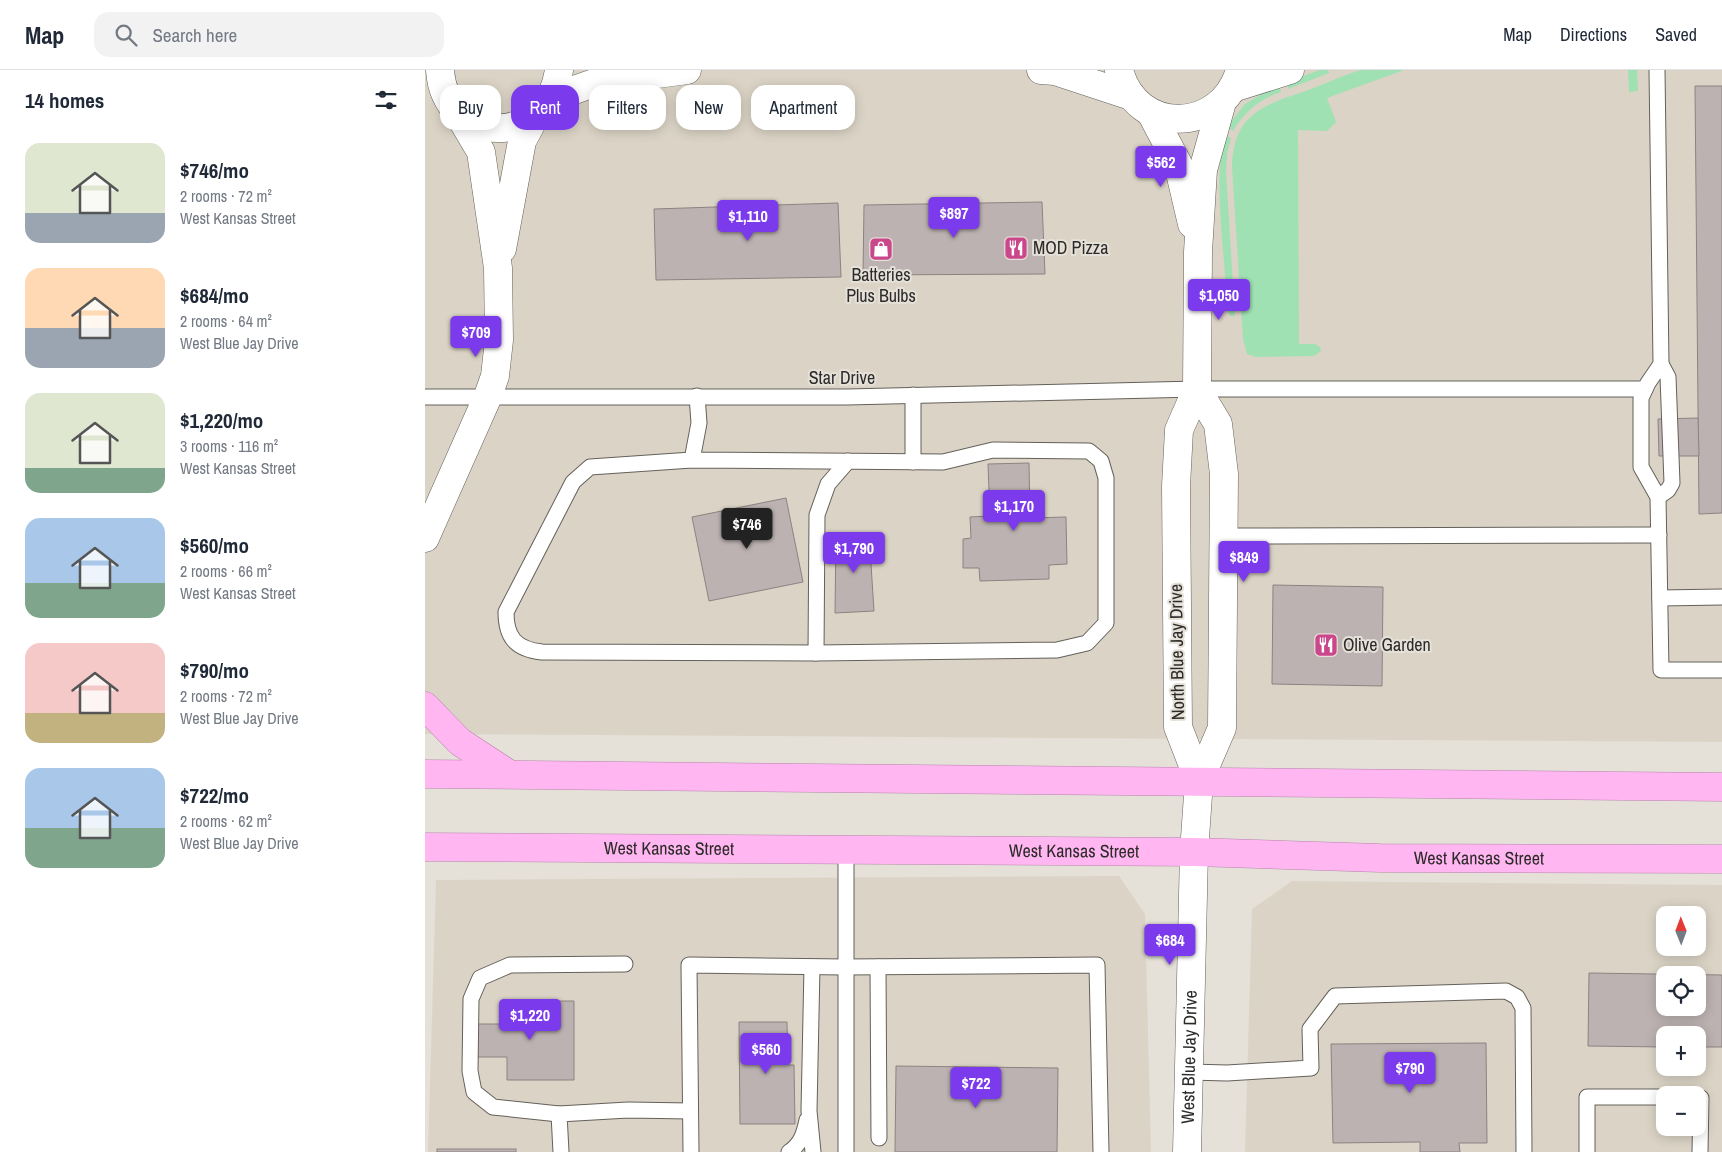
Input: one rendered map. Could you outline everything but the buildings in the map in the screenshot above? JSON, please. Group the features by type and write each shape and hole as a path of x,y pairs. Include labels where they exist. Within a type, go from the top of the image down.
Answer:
{"highway":[{"path":"425,706 460,742 509,774"},
{"path":"425,774 1722,787"},
{"name":"West Kansas Street","path":"425,846 1194,852 1380,858 1722,859"}],"street":[{"path":"440,70 441,85"},
{"path":"553,85 559,70"},
{"path":"579,90 597,82 687,70"},
{"path":"1041,70 1055,71 1141,105 1169,119 1188,119 1207,113 1232,86 1290,70"},
{"name":"North Blue Jay Drive","path":"1119,70 1121,81 1141,105 1178,164 1199,252"},
{"name":"North Blue Jay Drive","path":"1199,781 1177,727 1176,486 1179,430 1197,389 1199,252 1203,170 1232,86"},
{"path":"425,538 488,396 495,376 499,340 498,268 481,152 465,130"},
{"path":"498,268 522,141 529,130"},
{"path":"1197,389 1218,424 1224,474 1222,728 1199,781"},
{"name":"West Blue Jay Drive","path":"1187,1152 1194,852 1199,781"}],"lane":[{"path":"1657,70 1661,364 1667,377 1672,482 1668,490 1658,497"},
{"path":"1661,364 1641,398 1641,467 1658,497 1661,670 1722,670"},
{"name":"Star Drive","path":"425,397 913,396 1197,389 1645,389"},
{"path":"692,460 699,423 697,396"},
{"path":"913,396 913,462"},
{"path":"993,450 1089,451 1101,461 1106,478 1107,623 1087,643 1057,650 816,653 542,652 526,650 518,646 510,635 506,612 573,482 590,467 692,460 913,462 943,462 993,450"},
{"path":"816,653 817,515 829,484 847,461"},
{"path":"1224,536 1659,536"},
{"path":"1660,598 1722,597"},
{"path":"846,850 846,1152"},
{"path":"625,964 510,965 481,978 471,999 470,1072 474,1092 493,1107 559,1114 628,1110 690,1111"},
{"path":"691,1152 689,965 845,967 1097,965 1101,1152"},
{"path":"812,966 809,1110 813,1152"},
{"path":"878,967 879,1138"},
{"path":"1189,1072 1227,1073 1311,1068 1310,1029 1335,996 1506,991 1517,997 1523,1008 1524,1152"},
{"path":"1587,1152 1587,1097 1656,1098"},
{"path":"789,1152 796,1148 804,1135 809,1110"},
{"path":"559,1114 561,1152"},
{"path":"1700,1136 1700,1152"}],"shaded area":[{"path":"425,70 1722,70 1722,742 425,734"},
{"path":"1119,876 1145,914 1151,1152 428,1152 436,880"},
{"path":"1292,881 1722,885 1722,1152 1245,1152 1252,909"}],"green space":[{"path":"1320,70 1328,70 1329,73 1288,89 1287,82"},
{"path":"1361,70 1404,70 1327,98 1336,122 1327,131 1298,130 1299,344 1315,344 1320,347 1321,351 1314,356 1256,357 1247,354 1243,339 1232,167 1237,137 1243,125 1251,116 1272,103"},
{"path":"1628,70 1637,70 1638,91 1629,92"},
{"path":"1279,84 1281,92 1260,102 1242,118 1233,131 1227,127 1245,104"},
{"path":"1224,135 1231,138 1227,153 1226,172 1235,316 1230,316 1227,306 1221,219 1220,176"}],"place":[{"name":"MOD Pizza","path":"1016,248"},
{"name":"Batteries Plus Bulbs","path":"881,249"},
{"name":"Olive Garden","path":"1326,645"}]}
